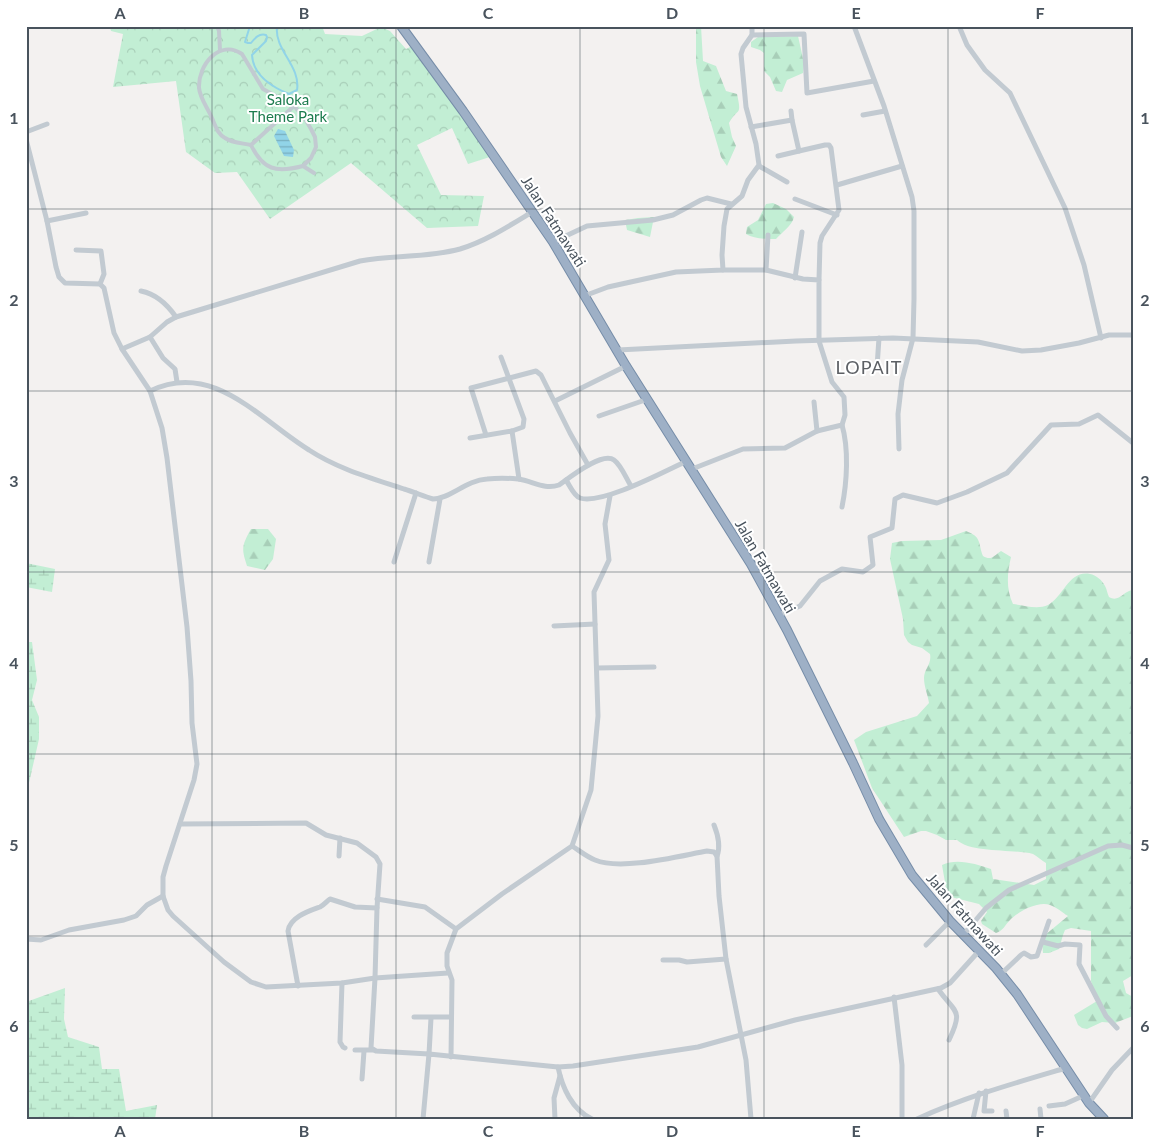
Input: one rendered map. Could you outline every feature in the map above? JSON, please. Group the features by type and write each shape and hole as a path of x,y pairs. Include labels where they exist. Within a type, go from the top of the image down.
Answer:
{"highway":[{"name":"Jalan Fatmawati","path":"401,26 463,111 553,242 626,366 648,398 751,564 854,763 879,819 912,875 950,921 1001,974 1017,994 1100,1117"}],"street":[{"path":"217,26 220,50"},
{"path":"723,270 722,255 727,208 742,196 748,180 759,166 757,149 746,108 741,54 752,35 752,26"},
{"path":"854,26 885,112 912,197 914,211 912,338 901,385 898,414 899,449"},
{"path":"966,26 959,27 967,44 985,70 1010,93 1065,208 1084,265 1100,338"},
{"path":"752,35 804,34 807,94 874,81"},
{"path":"220,50 238,51 242,54 263,89 294,106 304,117 314,137 316,147 311,158 303,166 294,168 268,167 258,158 251,145 235,142 221,136 200,94 200,72 209,58 220,50"},
{"path":"251,145 294,106"},
{"path":"791,111 798,150"},
{"path":"862,115 885,112"},
{"path":"751,127 792,120"},
{"path":"26,132 48,124"},
{"path":"26,139 47,221 56,267 62,282 69,284 100,284"},
{"path":"778,156 798,150 829,145 831,148 839,210 822,236 820,243 819,341 832,382 844,397 845,414 842,425 846,441 845,490 842,506"},
{"path":"303,166 314,173"},
{"path":"759,166 787,182"},
{"path":"837,185 902,166"},
{"path":"553,242 587,226 653,220 673,214 707,198 731,204"},
{"path":"795,199 837,215"},
{"path":"122,349 150,337 167,322 176,317 360,261 382,257 433,254 459,249 487,239 532,212"},
{"path":"47,221 86,213"},
{"path":"795,278 802,232"},
{"path":"766,270 768,235"},
{"path":"76,250 101,250 104,274 100,284"},
{"path":"584,296 617,285 676,272 766,270 795,278 819,280"},
{"path":"100,284 106,293 114,333 122,349 150,391 162,428 187,627 192,681 192,723 197,764 194,780 163,877 163,896 168,910 224,962 250,982 266,987 448,973"},
{"path":"141,291 154,295 176,317"},
{"path":"618,350 796,340 912,338 978,342 1022,351 1041,350 1110,335 1133,335"},
{"path":"150,337 163,358 175,369 177,382"},
{"path":"877,367 879,338"},
{"path":"470,438 523,428 524,422 501,357"},
{"path":"555,401 626,366"},
{"path":"486,435 471,388 536,371 541,375 588,465"},
{"path":"150,391 177,382 194,382 228,394 270,420 309,450 356,474 433,499 440,499 470,482 480,480 519,479 549,487 559,486 588,465 607,458 615,460 631,486"},
{"path":"599,416 648,398"},
{"path":"814,402 817,432"},
{"path":"779,615 800,606 820,581 842,569 864,572 873,564 870,537 892,528 895,499 903,494 937,503 1008,474 1051,426 1080,424 1098,415 1133,444"},
{"path":"692,469 743,449 785,448 817,432 842,425"},
{"path":"512,431 519,479"},
{"path":"566,480 576,496 595,500 610,496 687,461"},
{"path":"394,562 416,494"},
{"path":"451,1056 452,980 447,966 448,953 456,929 502,894 572,846 590,790 598,716 594,592 610,560 606,524 610,496"},
{"path":"429,562 440,499"},
{"path":"554,626 595,624"},
{"path":"597,668 654,667"},
{"path":"180,824 306,823 320,832 357,842 379,860 375,978 370,1036 370,1046 373,1050"},
{"path":"714,825 718,836 719,896 726,958 749,1078 752,1119"},
{"path":"339,856 340,838"},
{"path":"963,935 986,908 1009,890 1108,846 1122,845 1133,848"},
{"path":"572,846 594,860 606,863 656,860 707,851 714,852 717,856"},
{"path":"26,940 41,940 70,930 124,920 136,916 147,905 163,896"},
{"path":"298,986 288,930 290,924 313,908 323,906 330,899 355,907 377,908"},
{"path":"377,899 428,908 456,929"},
{"path":"926,946 950,921"},
{"path":"1001,974 1021,954 1024,953 1031,957 1037,956 1049,921"},
{"path":"1043,942 1058,946 1080,944 1080,964 1106,1016 1117,1028"},
{"path":"355,1050 428,1054 558,1067 698,1047 794,1020 938,989 950,983 979,951"},
{"path":"664,960 687,962 726,958"},
{"path":"342,982 340,1042 342,1047 345,1048"},
{"path":"938,989 956,1012 957,1020 949,1040"},
{"path":"894,997 902,1066 902,1119"},
{"path":"414,1017 451,1017"},
{"path":"423,1119 431,1018"},
{"path":"1049,1106 1087,1099 1133,1048"},
{"path":"362,1079 364,1051"},
{"path":"558,1067 572,1102 579,1111 592,1119"},
{"path":"918,1119 947,1105 1066,1068"},
{"path":"556,1119 553,1103 560,1076"},
{"path":"986,1092 984,1111 992,1111"},
{"path":"973,1119 979,1094"},
{"path":"1040,1109 1041,1119"},
{"path":"1006,1111 1006,1119"}],"green space":[{"name":"Saloka Theme Park","path":"110,26 322,26 325,34 362,36 381,27 390,31 406,49 412,46 493,156 468,164 452,128 417,145 441,195 484,196 478,226 427,228 351,163 270,219 237,172 215,173 186,152 176,81 113,87 123,34 111,31"},
{"path":"696,26 701,26 703,61 716,66 726,91 737,94 739,109 729,123 736,146 727,166 721,157 700,86 696,62"},
{"path":"798,36 804,63 803,73 787,80 782,92 776,91 770,77 764,71 764,53 751,47 751,42 758,37"},
{"path":"773,203 786,209 794,217 789,226 776,239 756,238 746,234 747,227 758,220 766,204"},
{"path":"654,217 650,237 627,230 625,220"},
{"path":"251,529 268,529 276,539 273,559 265,570 247,566 243,547"},
{"path":"966,531 977,538 983,556 990,558 1001,551 1011,557 1008,581 1009,593 1013,604 1035,607 1048,605 1054,601 1072,580 1083,574 1090,574 1099,578 1106,587 1109,597 1112,598 1116,599 1126,592 1133,590 1133,975 1123,981 1126,993 1133,997 1133,1016 1115,1023 1102,1022 1087,1029 1078,1025 1074,1015 1097,1001 1091,981 1091,931 1071,928 1065,930 1059,949 1043,953 1042,941 1045,935 1068,916 1050,905 1040,904 1023,910 996,933 982,924 981,921 987,912 979,904 951,897 946,888 942,865 954,862 973,864 991,869 993,879 1034,885 1046,879 1046,863 1033,854 972,847 957,840 946,840 926,831 904,837 872,788 854,740 866,732 917,716 929,703 924,678 930,661 930,654 922,648 912,645 904,635 903,619 890,559 892,543 941,540"},
{"path":"26,563 55,569 52,592 26,587"},
{"path":"26,642 32,642 37,680 32,700 39,717 39,739 26,796"},
{"path":"65,988 64,1019 68,1037 99,1047 102,1069 119,1069 126,1111 157,1105 155,1119 26,1119 26,1002"}],"water":[{"path":"278,129 285,131 294,150 293,157 284,156 274,136"}],"waterway":[{"path":"250,26 245,42 251,43 259,35 266,35 267,37 266,41 252,55 256,69 270,84 289,94 297,90 297,81 292,66 279,43 277,26"}],"district":[{"name":"LOPAIT","path":"869,367"}]}
